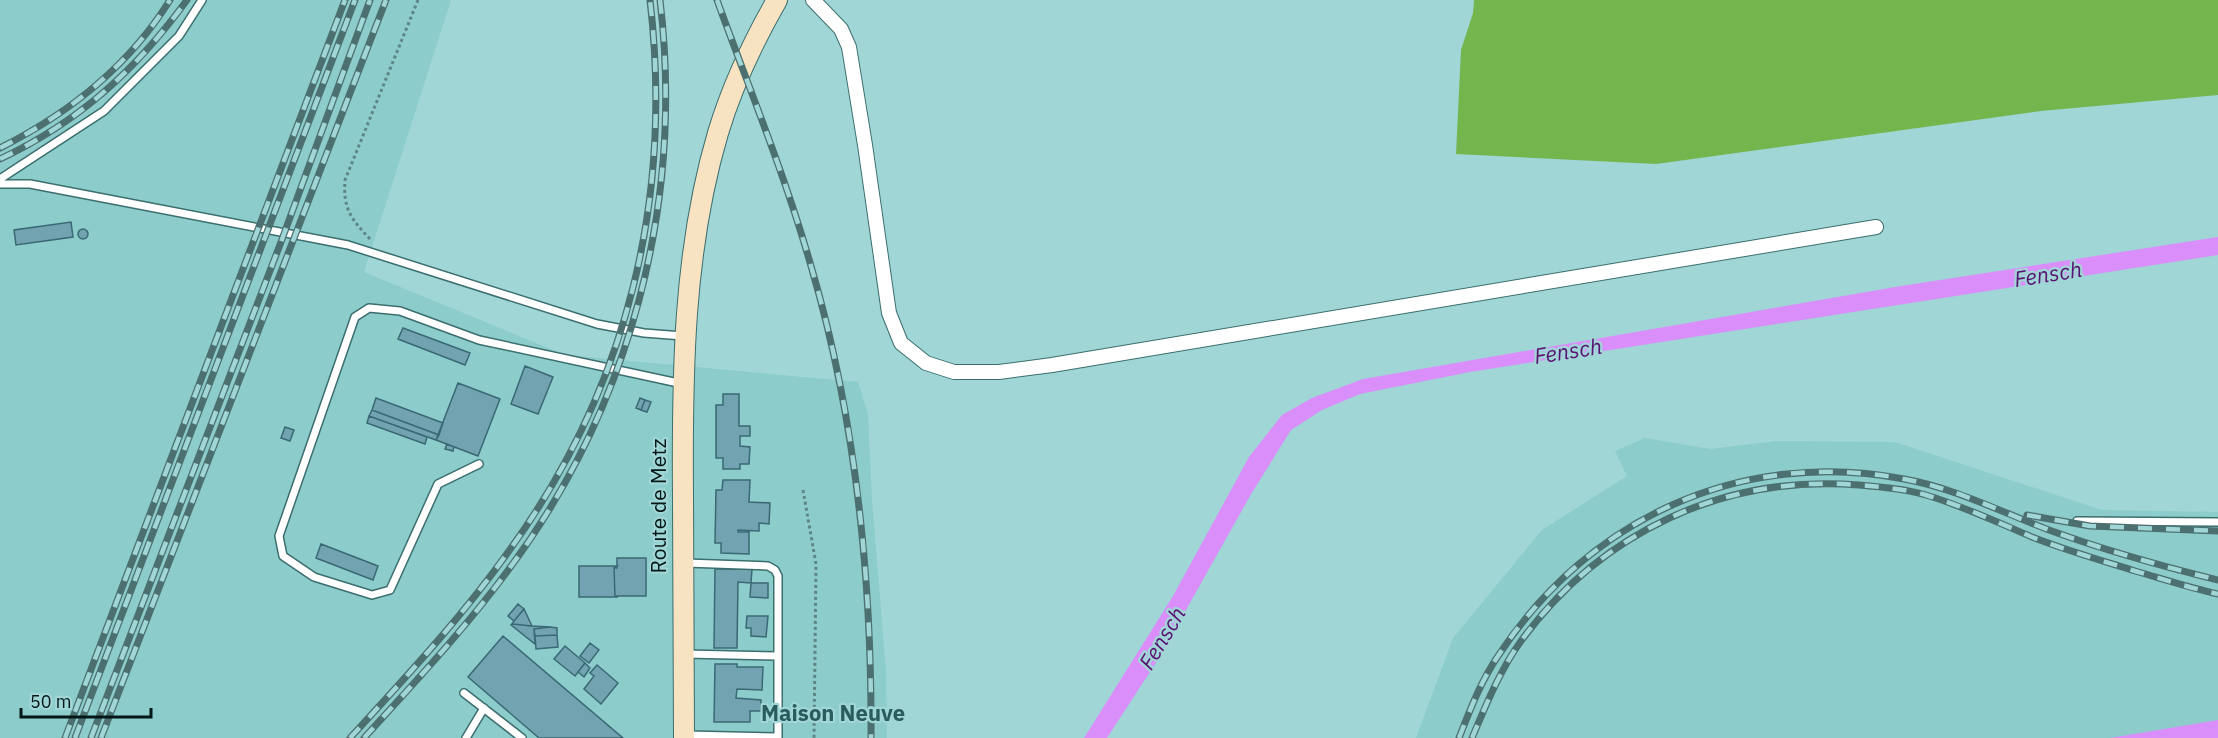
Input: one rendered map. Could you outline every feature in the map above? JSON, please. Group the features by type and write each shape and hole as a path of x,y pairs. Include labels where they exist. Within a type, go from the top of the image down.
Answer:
{"main road":[{"name":"Route de Metz","path":"684,737 683,384 685,336 692,273 704,191 718,132 747,57 777,0"}],"street":[{"path":"813,0 841,29 849,47 889,314 901,343 926,363 954,372 999,372 1052,365 1876,227"}],"lane":[{"path":"0,179 104,111 179,36 202,0"},
{"path":"0,184 30,184 348,245 597,324 644,333 685,336"},
{"path":"479,464 438,484 390,590 372,595 314,577 283,556 279,536 298,481 355,317 369,308 400,311 479,339 683,384"},
{"path":"2077,521 2218,522"},
{"path":"684,563 768,566 775,570 778,576 778,738 684,737"},
{"path":"684,654 778,656"},
{"path":"464,693 522,738"},
{"path":"465,738 484,708"}],"path":[{"path":"388,258 350,217 344,197 345,180 418,0"},
{"path":"803,490 816,564 814,738"}],"shaded area":[{"path":"0,0 451,0 364,272 565,355 858,382 868,414 872,501 886,671 887,738 0,738"},
{"path":"1645,438 1710,449 1777,441 1895,442 2102,510 2218,512 2218,738 1416,738 1453,638 1542,530 1627,476 1615,451"}],"green space":[{"path":"1474,0 2218,0 2218,95 2041,111 1656,164 1456,154 1461,50 1473,13"}],"water":[{"name":"Fensch","path":"2218,237 2218,255 1470,372 1360,394 1322,410 1291,430 1250,496 1159,658 1107,738 1084,738 1173,596 1249,457 1282,415 1312,398 1363,379 1901,286"},
{"path":"2218,720 2218,738 2110,738"}],"building":[{"path":"71,222 73,237 16,245 14,230"},
{"path":"83,229 87,230 87,238 83,239 79,238 78,234 79,230"},
{"path":"403,328 470,353 465,365 398,339"},
{"path":"525,366 553,377 538,414 511,404"},
{"path":"458,383 500,399 478,456 436,440"},
{"path":"723,394 739,394 739,426 750,426 750,436 740,436 740,446 750,447 749,464 740,464 740,469 723,469 723,458 716,458 716,405 723,405"},
{"path":"376,398 443,423 439,435 372,410"},
{"path":"640,398 645,400 641,410 636,408"},
{"path":"645,400 651,402 647,412 641,410"},
{"path":"372,410 439,435 436,440 369,416"},
{"path":"369,416 427,437 425,444 367,423"},
{"path":"285,427 294,430 290,441 281,438"},
{"path":"447,444 454,447 453,451 445,449"},
{"path":"723,480 750,480 749,502 770,503 769,524 759,523 759,531 738,530 738,532 749,532 749,554 721,553 721,543 715,543 716,490 722,490"},
{"path":"321,544 378,566 373,580 316,558"},
{"path":"617,558 646,558 646,596 615,596 614,568 617,568"},
{"path":"579,566 617,566 614,568 615,596 618,597 579,597"},
{"path":"715,569 752,569 751,583 738,582 737,648 714,648"},
{"path":"751,583 768,583 768,598 750,597"},
{"path":"518,604 524,609 514,621 508,616"},
{"path":"524,609 532,626 512,624 514,621"},
{"path":"747,616 768,616 766,637 751,636 751,628 746,628"},
{"path":"512,624 550,627 534,629 535,644"},
{"path":"557,628 557,635 535,636 534,629"},
{"path":"557,635 558,647 536,649 535,636"},
{"path":"503,636 623,738 539,738 468,677"},
{"path":"590,643 599,650 589,663 580,656"},
{"path":"565,646 585,663 575,676 554,659"},
{"path":"585,663 590,668 584,677 578,672"},
{"path":"715,664 763,667 762,690 737,689 736,698 761,700 761,711 750,711 750,722 714,722"},
{"path":"597,665 618,683 601,704 584,689 594,676 590,673"}],"railway":[{"path":"0,148 49,120 95,86 136,46 170,0"},
{"path":"0,159 55,128 104,92 147,49 187,0"},
{"path":"65,738 345,0"},
{"path":"75,738 355,0"},
{"path":"91,738 281,242 370,0"},
{"path":"101,738 386,0"},
{"path":"350,738 454,622 511,548 552,486 585,422 612,356 633,288 647,218 654,146 655,74 650,0"},
{"path":"364,738 457,634 509,569 552,506 587,439 617,370 639,299 655,226 664,151 665,76 660,0"},
{"path":"717,0 801,232 827,324 840,382 850,440 864,559 871,678 871,738"},
{"path":"1459,738 1481,686 1498,656 1535,608 1576,566 1623,532 1673,504 1727,485 1784,474 1843,472 1904,479 1960,494 2049,530 2091,544 2218,580"},
{"path":"1472,738 1488,700 1513,652 1553,603 1589,569 1628,541 1669,518 1714,501 1760,489 1809,484 1859,485 1918,493 1980,514 2070,551 2218,594"},
{"path":"2027,515 2090,526 2218,531"}],"district":[{"name":"Maison Neuve","path":"833,713"}]}
